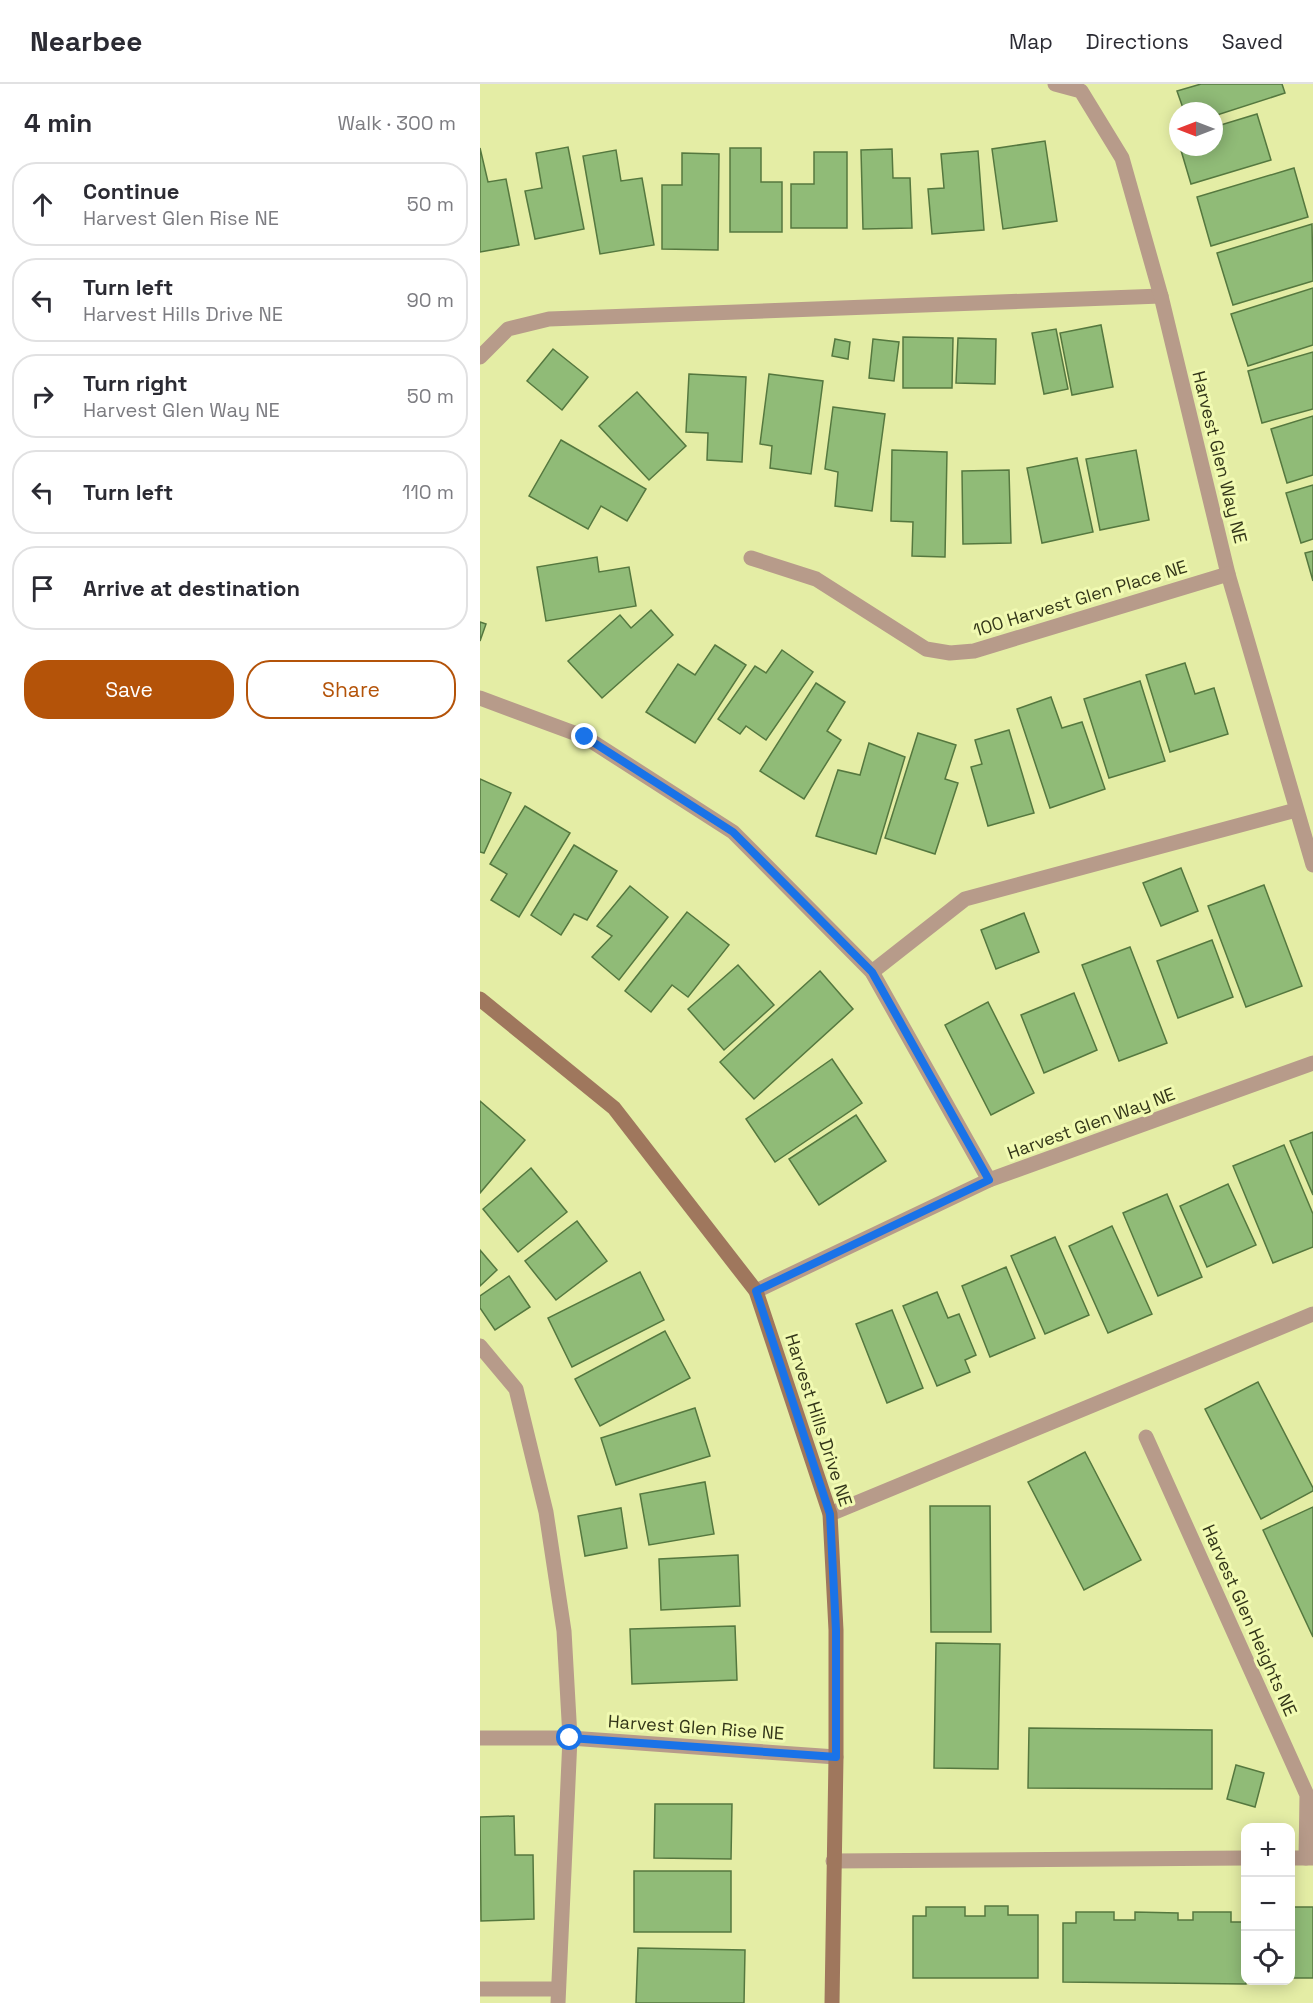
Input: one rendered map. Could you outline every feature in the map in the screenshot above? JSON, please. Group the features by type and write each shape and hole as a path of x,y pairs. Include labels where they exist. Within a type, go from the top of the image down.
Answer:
{"street":[{"name":"Harvest Glen Way NE","path":"1055,84 1083,88 1122,158 1161,296 1228,574 1313,865"},
{"path":"480,357 508,329 549,319 1161,296"},
{"name":"100 Harvest Glen Place NE","path":"751,558 816,579 926,649 950,653 974,651 1228,574"},
{"path":"480,698 585,737 733,832 872,972 989,1180"},
{"path":"872,972 964,899 1296,810"},
{"name":"Harvest Hills Drive NE","path":"480,999 614,1108 756,1291 830,1514 836,1630 832,2003"},
{"name":"Harvest Glen Way NE","path":"756,1291 989,1180 1313,1064"},
{"path":"830,1514 1313,1314"},
{"path":"480,1346 516,1389 546,1512 564,1631 570,1738 558,1996 480,1989"},
{"name":"Harvest Glen Heights NE","path":"1146,1437 1306,1795 1303,1858"},
{"name":"Harvest Glen Rise NE","path":"480,1738 570,1738 836,1757"},
{"path":"833,1861 1241,1858"}],"building":[{"path":"1201,84 1282,84 1285,93 1223,113 1223,102 1181,102 1177,91"},
{"path":"1257,114 1271,160 1191,184 1183,156 1223,156 1223,124"},
{"path":"1045,141 1057,221 1003,229 992,149"},
{"path":"568,147 584,229 535,239 525,191 542,188 536,153"},
{"path":"480,148 488,182 506,179 519,245 480,252"},
{"path":"730,148 761,148 761,182 782,182 782,232 730,232"},
{"path":"892,149 893,178 910,178 912,228 863,229 861,150"},
{"path":"616,150 621,181 642,178 654,245 600,254 583,156"},
{"path":"978,151 984,230 932,234 928,189 944,188 941,154"},
{"path":"814,152 847,152 847,228 791,228 791,184 814,184"},
{"path":"682,153 719,154 718,250 662,249 662,185 682,185"},
{"path":"1294,168 1308,217 1211,246 1197,197"},
{"path":"1312,224 1313,281 1233,305 1217,253"},
{"path":"1313,288 1313,345 1248,366 1231,314"},
{"path":"1101,325 1113,387 1072,395 1060,333"},
{"path":"1056,329 1068,389 1044,394 1032,333"},
{"path":"903,337 953,338 952,388 903,388"},
{"path":"958,338 996,339 995,384 956,383"},
{"path":"835,339 850,342 848,359 832,356"},
{"path":"873,339 899,342 894,381 869,378"},
{"path":"553,349 588,377 562,410 527,381"},
{"path":"1313,352 1313,409 1262,423 1248,371"},
{"path":"689,374 746,377 742,462 707,460 708,433 686,432"},
{"path":"769,374 823,381 811,474 770,468 772,446 760,444"},
{"path":"637,392 686,446 649,480 599,426"},
{"path":"833,407 885,414 872,511 835,506 838,472 825,469"},
{"path":"1313,416 1313,475 1287,483 1271,429"},
{"path":"561,440 646,489 627,521 601,506 588,529 529,496"},
{"path":"892,450 947,452 945,557 912,556 913,522 891,521"},
{"path":"1136,450 1149,520 1100,530 1086,459"},
{"path":"1077,458 1093,532 1042,543 1027,468"},
{"path":"1009,470 1011,543 963,544 962,471"},
{"path":"1313,485 1313,539 1301,543 1286,493"},
{"path":"1313,551 1313,581 1305,553"},
{"path":"597,557 599,572 629,567 636,606 546,621 537,567"},
{"path":"651,610 673,635 602,698 568,661 620,615 631,628"},
{"path":"480,622 486,624 480,641"},
{"path":"715,645 746,665 695,743 646,712 678,664 695,675"},
{"path":"782,650 813,672 766,740 746,726 740,734 718,719 755,666 766,673"},
{"path":"1185,663 1195,694 1214,688 1228,734 1170,752 1146,675"},
{"path":"1140,681 1165,761 1109,778 1084,699"},
{"path":"816,683 845,702 827,731 841,740 804,799 760,771"},
{"path":"1051,697 1062,728 1082,722 1105,789 1050,808 1017,709"},
{"path":"1009,730 1034,813 988,826 971,767 982,764 975,740"},
{"path":"918,733 956,745 945,779 958,783 935,854 885,838"},
{"path":"869,743 905,757 876,854 816,836 838,770 860,775"},
{"path":"480,779 511,793 484,853 480,852"},
{"path":"525,806 570,833 519,917 491,900 507,874 490,864"},
{"path":"574,845 617,871 587,920 574,914 561,935 531,915"},
{"path":"1181,868 1198,911 1161,926 1143,883"},
{"path":"1264,885 1302,986 1246,1007 1208,906"},
{"path":"630,886 668,917 619,980 592,957 612,936 597,926"},
{"path":"687,912 729,945 688,997 672,985 651,1012 625,991"},
{"path":"1024,913 1039,952 996,969 981,930"},
{"path":"1212,940 1233,997 1178,1018 1157,961"},
{"path":"1130,947 1167,1043 1119,1061 1082,965"},
{"path":"738,965 774,1005 724,1050 688,1009"},
{"path":"820,971 853,1009 754,1099 720,1062"},
{"path":"1074,993 1097,1050 1044,1073 1021,1015"},
{"path":"988,1002 1034,1093 991,1115 945,1025"},
{"path":"832,1059 862,1103 775,1162 746,1119"},
{"path":"480,1101 525,1140 480,1193"},
{"path":"856,1115 886,1161 819,1205 789,1159"},
{"path":"1313,1132 1313,1195 1290,1141"},
{"path":"1284,1145 1313,1214 1313,1247 1273,1263 1233,1166"},
{"path":"531,1168 567,1212 518,1252 483,1209"},
{"path":"1228,1184 1256,1245 1207,1267 1180,1206"},
{"path":"1167,1194 1202,1277 1158,1296 1123,1213"},
{"path":"577,1221 607,1261 556,1300 525,1261"},
{"path":"1112,1226 1152,1314 1108,1333 1069,1246"},
{"path":"1055,1237 1089,1315 1045,1334 1011,1256"},
{"path":"480,1250 497,1270 480,1286"},
{"path":"1006,1267 1035,1338 990,1357 962,1286"},
{"path":"640,1272 664,1320 572,1367 548,1318"},
{"path":"509,1276 530,1307 495,1330 480,1308 480,1296"},
{"path":"937,1292 948,1318 959,1314 976,1355 965,1360 970,1372 937,1386 903,1306"},
{"path":"892,1310 923,1388 887,1403 856,1324"},
{"path":"665,1331 690,1378 600,1426 575,1379"},
{"path":"1258,1382 1313,1488 1313,1491 1261,1519 1205,1409"},
{"path":"695,1408 710,1456 616,1485 601,1438"},
{"path":"1085,1452 1141,1560 1084,1590 1028,1482"},
{"path":"705,1482 714,1534 649,1545 640,1494"},
{"path":"930,1506 990,1506 991,1632 931,1632"},
{"path":"1313,1507 1313,1637 1263,1530"},
{"path":"621,1508 627,1548 585,1556 578,1516"},
{"path":"738,1555 740,1606 661,1610 659,1559"},
{"path":"735,1626 737,1680 632,1684 630,1629"},
{"path":"936,1643 1000,1644 998,1769 934,1768"},
{"path":"1029,1728 1212,1730 1212,1789 1028,1788"},
{"path":"1236,1765 1264,1773 1255,1807 1227,1799"},
{"path":"655,1804 732,1804 731,1859 654,1858"},
{"path":"514,1816 515,1855 533,1855 534,1919 481,1921 480,1817"},
{"path":"634,1871 731,1871 731,1932 634,1932"},
{"path":"985,1906 1008,1906 1008,1915 1038,1915 1038,1978 913,1978 913,1916 926,1916 926,1907 965,1907 965,1916 985,1916"},
{"path":"1295,1907 1313,1907 1313,1978 1295,1978"},
{"path":"1076,1912 1114,1912 1114,1920 1135,1920 1135,1912 1178,1913 1178,1920 1193,1920 1193,1912 1231,1912 1231,1922 1241,1922 1241,1984 1063,1982 1063,1923 1076,1923"},
{"path":"638,1948 745,1950 744,2003 636,2003"}],"route":[{"path":"570,1738 836,1757 836,1630 830,1514 756,1291 989,1180 872,972 733,832 585,737"}]}
